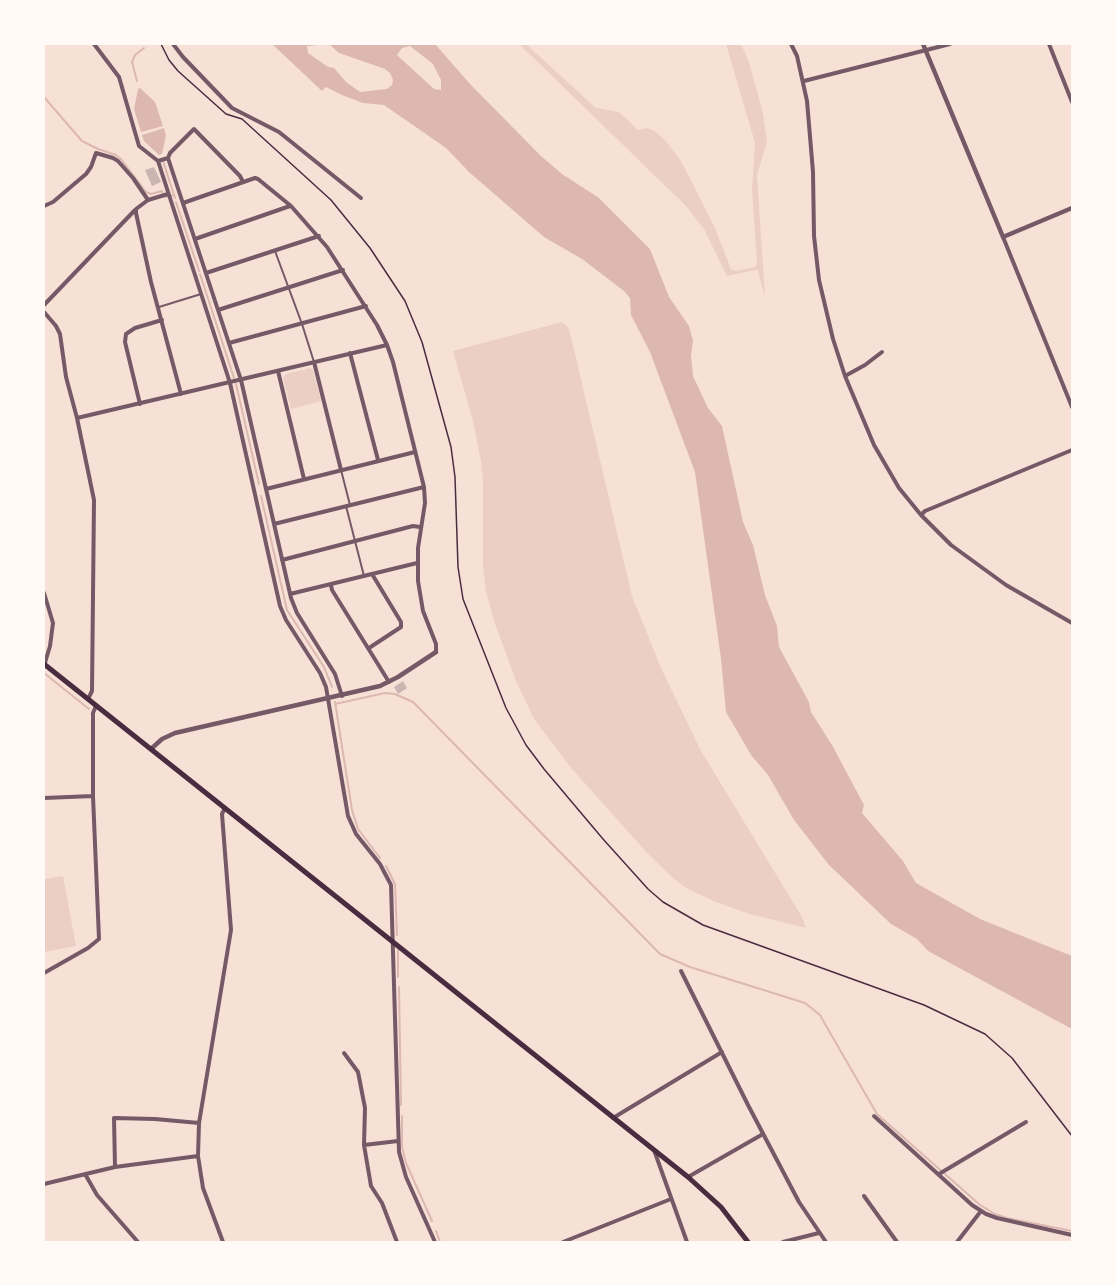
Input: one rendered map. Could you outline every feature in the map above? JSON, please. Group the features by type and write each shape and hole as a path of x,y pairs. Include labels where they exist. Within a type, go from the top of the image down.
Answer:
{"main road":[{"path":"44,665 688,1177 721,1207 748,1242"}],"street":[{"path":"94,44 119,77 139,146 158,161 230,383 280,606 286,620 320,673 329,699 348,816 356,834 380,864 391,885 400,1162 435,1242"},
{"path":"173,44 232,108 279,132 361,198"},
{"path":"791,44 804,81 810,134 814,236 819,280 833,339 845,376 881,460 899,488 921,515 951,545 988,572 1072,623"},
{"path":"923,44 1072,407"},
{"path":"804,81 950,44"},
{"path":"1049,44 1072,102"},
{"path":"243,182 240,176 194,129 170,153 168,158 241,380 290,594 297,614 335,674 342,696"},
{"path":"44,206 53,202 86,174 96,153 118,161 148,200"},
{"path":"158,161 168,158"},
{"path":"151,748 162,738 175,733 372,689 389,682 436,652 436,644 421,600 417,563 425,503 424,487 387,345 366,306 319,236 291,206 258,179 255,178 183,202"},
{"path":"44,304 136,209 148,200 168,194"},
{"path":"195,239 291,206"},
{"path":"1003,237 1072,208"},
{"path":"136,209 151,282 181,394"},
{"path":"206,273 319,236"},
{"path":"275,251 314,362 364,576"},
{"path":"218,310 343,270"},
{"path":"159,307 201,294"},
{"path":"229,343 366,306"},
{"path":"44,312 60,334 66,377 77,418 94,506 92,691 88,699"},
{"path":"140,404 125,342 126,334 135,328 162,320"},
{"path":"77,418 387,345"},
{"path":"845,376 882,352"},
{"path":"350,353 378,461"},
{"path":"278,371 304,479"},
{"path":"921,515 925,511 1072,450"},
{"path":"266,489 415,452"},
{"path":"274,524 424,487"},
{"path":"282,560 413,526 420,527"},
{"path":"290,594 417,563"},
{"path":"369,648 401,627 401,622 372,574"},
{"path":"331,585 389,682"},
{"path":"44,593 53,623 44,665"},
{"path":"44,973 88,948 99,939 93,796 93,713 96,706"},
{"path":"44,798 93,796"},
{"path":"222,1242 203,1188 198,1156 199,1123 231,930 222,814 225,808"},
{"path":"681,970 799,1202 826,1242"},
{"path":"613,1118 722,1052"},
{"path":"344,1053 358,1072 365,1108 364,1145 371,1186 382,1203 397,1242"},
{"path":"874,1116 981,1211 997,1218 1072,1235"},
{"path":"115,1167 114,1118 199,1123"},
{"path":"939,1174 1026,1122"},
{"path":"688,1177 763,1134"},
{"path":"364,1145 398,1141"},
{"path":"653,1149 687,1242"},
{"path":"44,1183 115,1167 198,1156"},
{"path":"85,1174 97,1195 138,1242"},
{"path":"864,1196 897,1242"},
{"path":"563,1242 671,1200"},
{"path":"958,1242 981,1211"},
{"path":"783,1242 819,1233"}],"path":[{"path":"161,44 178,71 226,114 242,119 331,200 370,248 405,301 422,342 451,447 455,477 458,567 463,599 501,699 526,745 544,769 648,889 663,902 703,925 924,1005 986,1034 1012,1058 1072,1137"}],"shaded area":[{"path":"272,44 329,44 435,44 470,84 541,156 562,174 599,198 650,249 669,297 689,326 693,341 691,356 693,376 708,408 722,426 743,522 753,545 765,595 777,626 779,647 809,702 811,712 832,745 864,805 862,813 903,861 916,883 980,919 1072,956 1072,1029 928,951 917,939 891,924 829,865 794,820 768,775 751,755 726,712 721,659 695,472 650,352 631,315 630,298 582,259 544,237 469,172 446,148 384,105 363,103 326,87 322,91","holes":["329,44 339,53 385,69 390,73 393,80 392,85 387,89 360,92 346,82 334,68 328,67 308,53 307,46","410,46 433,64 441,80 441,90 434,89 397,55 402,48"]},
{"path":"519,44 526,44 596,108 619,112 638,130 648,128 665,140 681,161 715,228 731,269 736,271 755,267 757,264 752,189 755,143 726,44 741,44 749,62 763,113 767,142 757,175 765,297 758,271 727,276 704,229 686,206"},
{"path":"140,88 155,102 163,126 141,132 134,109"},
{"path":"164,128 166,135 162,154 159,155 144,141 142,135"},
{"path":"562,322 568,327 572,341 632,596 661,668 701,751 802,917 806,928 750,914 716,902 686,888 674,879 649,855 572,769 534,719 517,683 486,592 483,566 481,462 473,421 453,351"},
{"path":"310,368 313,370 321,401 291,409 283,378 286,374"},
{"path":"63,876 76,946 44,952 44,879"}],"building":[{"path":"154,167 161,182 152,186 145,170"},
{"path":"403,681 407,688 398,694 394,687"}],"waterway":[{"path":"137,81 132,62 135,55 144,48"},
{"path":"44,97 82,141 121,159 146,192 151,194 162,191 163,196 166,197 174,195"},
{"path":"163,161 175,198"},
{"path":"176,202 199,271"},
{"path":"200,274 234,378"},
{"path":"236,384 259,484"},
{"path":"261,496 287,610 324,667 332,687"},
{"path":"44,673 89,709"},
{"path":"335,704 385,693 395,694 413,702 660,954 690,967 805,1003 820,1015 877,1114 980,1205 1007,1218 1072,1231"},
{"path":"335,702 352,810 358,829 380,858"},
{"path":"386,866 395,884 397,935"},
{"path":"398,950 398,977"},
{"path":"399,987 401,1105"},
{"path":"402,1116 402,1147 406,1163 432,1221"},
{"path":"436,1231 440,1242"}]}
